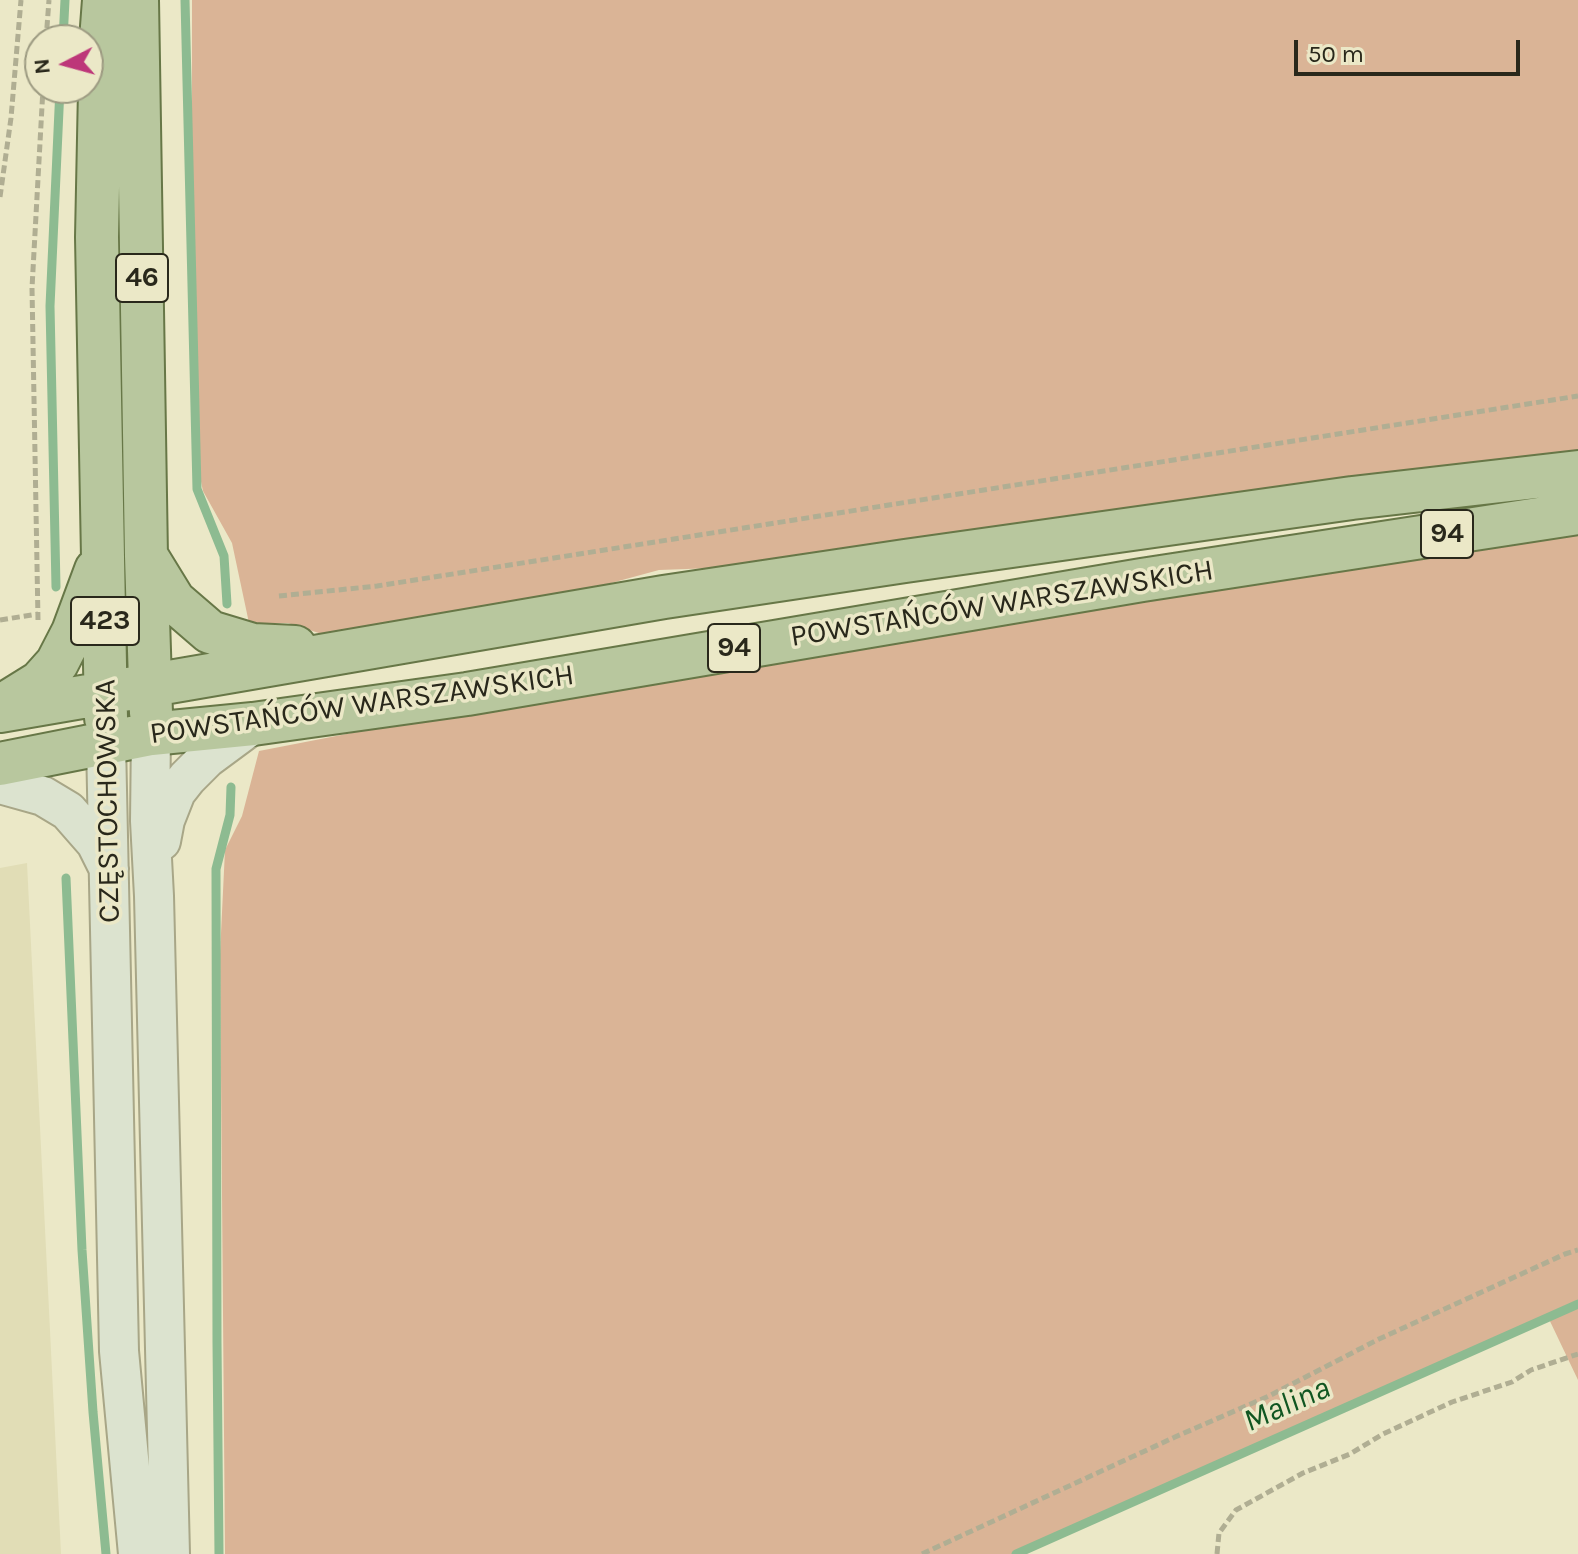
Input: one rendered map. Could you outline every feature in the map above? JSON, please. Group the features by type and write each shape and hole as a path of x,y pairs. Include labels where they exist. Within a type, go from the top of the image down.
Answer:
{"main road":[{"name":"CZĘSTOCHOWSKA","path":"104,0 97,237 119,1351 138,1554"},
{"name":"CZĘSTOCHOWSKA","path":"137,0 146,556 152,685 150,821 170,1554"},
{"name":"POWSTAŃCÓW WARSZAWSKICH","path":"0,709 664,597 890,563 1352,498 1578,472"},
{"name":"POWSTAŃCÓW WARSZAWSKICH","path":"0,764 151,734 253,724 467,694 1142,580 1578,513"},
{"path":"0,709 40,682 57,663 73,632 104,550"},
{"path":"146,556 174,601 210,632 253,645 368,649"},
{"path":"154,896 165,820 176,792 207,758 253,724"},
{"path":"0,784 43,796 68,811 96,843 109,869"}],"path":[{"path":"0,197 11,118 21,0"},
{"path":"47,24 49,0"},
{"path":"38,626 32,288 42,104"},
{"path":"279,596 377,586 1578,396"},
{"path":"0,620 38,614"},
{"path":"922,1554 1269,1396 1379,1339 1578,1250"},
{"path":"1217,1554 1219,1533 1236,1510 1249,1502 1452,1402 1512,1382 1531,1370 1578,1354"}],"shaded area":[{"path":"192,0 1578,0 1578,472 905,561 659,570 368,649 288,623 249,623 232,543 203,491 192,440"},
{"path":"1578,513 1578,1380 1548,1317 1016,1554 225,1554 220,954 225,850 242,816 259,751 470,710 1145,601 1316,555"},
{"path":"27,863 61,1554 0,1554 0,868"}],"waterway":[{"path":"64,24 65,0"},
{"path":"185,0 197,489 224,556 227,604"},
{"path":"56,587 50,306 59,104"},
{"path":"219,1554 216,869 230,815 231,787"},
{"path":"66,878 82,1250 106,1554"},
{"name":"Malina","path":"1016,1554 1578,1304"}]}
